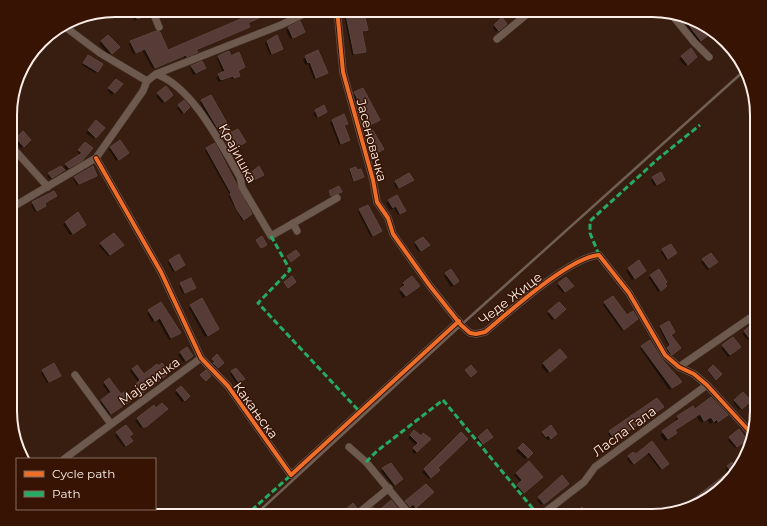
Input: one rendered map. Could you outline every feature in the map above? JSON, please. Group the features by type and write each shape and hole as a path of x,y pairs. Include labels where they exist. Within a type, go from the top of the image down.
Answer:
{"street":[{"path":"155,17 159,27"},
{"path":"17,205 96,158 143,91 147,81 156,74 281,25 298,17"},
{"name":"Јасеновачка","path":"337,17 343,72 374,180 377,202 388,218 393,234 430,286 459,321"},
{"path":"497,39 524,17"},
{"path":"676,20 694,42 709,57"},
{"path":"68,29 100,53 147,81"},
{"name":"Крајишка","path":"156,74 167,78 198,107 240,177 242,187 271,236 337,198"},
{"path":"17,153 48,187"},
{"name":"Какањска","path":"96,158 161,272 201,358 228,386 291,475 459,321"},
{"path":"293,223 297,232"},
{"name":"Чеде Жице","path":"459,321 465,330 470,333 476,334 485,332 547,282 589,256 599,255 629,293 665,355 679,367 694,374 707,385 748,430"},
{"path":"679,367 750,318"},
{"name":"Мајевичка","path":"65,458 201,358"},
{"path":"75,375 111,424"},
{"name":"Ласла Гала","path":"549,509 584,482 595,468 707,385"},
{"path":"348,446 366,462 406,509"},
{"path":"364,509 389,488"}],"building":[{"path":"244,17 262,17 248,23 250,27 196,50 198,52 187,57 186,55 155,68 145,49 136,53 130,41 156,31 160,32 168,50"},
{"path":"346,17 365,17 368,30 362,31 366,52 354,54"},
{"path":"502,17 507,24 499,31 494,25"},
{"path":"300,21 305,32 293,38 288,27"},
{"path":"688,24 708,35 701,41"},
{"path":"108,35 120,47 112,54 101,41"},
{"path":"277,35 283,49 272,54 267,41"},
{"path":"691,48 697,57 688,65 681,56"},
{"path":"318,50 328,73 316,78 310,62 308,63 305,56"},
{"path":"229,51 231,56 239,52 245,67 238,71 240,76 234,78 233,76 221,80 218,74 225,71 218,56"},
{"path":"88,55 103,64 98,72 83,63"},
{"path":"202,61 206,68 196,73 191,66"},
{"path":"116,79 123,84 115,93 108,88"},
{"path":"166,86 173,95 165,102 157,93"},
{"path":"363,88 380,120 370,125 354,92"},
{"path":"211,95 232,132 238,129 246,142 231,151 201,100"},
{"path":"184,100 190,107 184,113 178,105"},
{"path":"324,105 327,112 318,117 315,110"},
{"path":"344,114 348,124 344,125 350,140 341,144 332,120"},
{"path":"96,120 105,128 96,138 88,130"},
{"path":"372,129 384,149 376,154 366,133"},
{"path":"23,131 31,140 24,147 17,139 17,137"},
{"path":"120,140 129,153 119,160 110,147"},
{"path":"85,142 93,148 82,161 69,168 65,164 82,153 78,150"},
{"path":"215,143 252,214 244,220 237,210 230,194 231,193 206,148"},
{"path":"61,166 65,170 52,178 48,173"},
{"path":"93,166 97,176 79,184 74,177"},
{"path":"259,166 264,175 252,181 248,175"},
{"path":"356,167 357,170 361,169 364,177 354,181 350,169"},
{"path":"661,172 665,180 657,185 652,177"},
{"path":"409,173 414,180 399,188 395,181"},
{"path":"339,186 342,192 331,196 329,191"},
{"path":"54,191 57,196 45,203 46,206 37,211 32,202"},
{"path":"397,195 406,211 400,214 396,206 393,208 388,200"},
{"path":"368,205 382,231 373,236 359,209"},
{"path":"78,212 86,225 73,234 65,222"},
{"path":"114,233 124,245 110,255 100,243"},
{"path":"262,236 267,245 261,248 256,240"},
{"path":"423,237 430,245 421,251 415,242"},
{"path":"671,244 677,253 668,259 662,249"},
{"path":"296,250 300,255 291,262 287,256"},
{"path":"711,253 718,262 709,268 702,259"},
{"path":"179,254 185,265 175,271 169,260"},
{"path":"639,260 646,271 635,279 628,268"},
{"path":"451,269 459,281 454,285 445,273"},
{"path":"659,269 667,282 665,284 667,286 661,291 650,275"},
{"path":"292,276 296,282 288,288 284,282"},
{"path":"412,276 420,286 406,296 400,289 405,285 403,283"},
{"path":"566,277 574,286 565,292 558,283"},
{"path":"191,278 196,288 185,293 180,283"},
{"path":"613,296 627,315 633,311 638,319 624,330 604,302"},
{"path":"202,298 219,329 208,336 190,305"},
{"path":"161,302 181,333 171,338 160,318 155,321 148,310"},
{"path":"559,302 566,309 555,319 548,311"},
{"path":"669,321 675,332 671,335 681,348 672,355 667,348 670,345 660,326"},
{"path":"750,326 750,339 744,331"},
{"path":"733,337 741,347 730,355 722,345"},
{"path":"650,340 661,358 682,382 672,388 641,346"},
{"path":"187,347 193,356 186,361 180,352"},
{"path":"560,349 567,357 550,372 543,363"},
{"path":"217,354 224,363 218,368 213,363 215,362 212,359"},
{"path":"54,363 61,376 49,382 42,370"},
{"path":"162,363 169,373 143,393 136,384 140,380 132,369 137,365 144,374 157,364 158,366"},
{"path":"471,365 477,372 471,377 465,370"},
{"path":"713,365 722,374 716,380 708,370"},
{"path":"236,368 245,379 239,383 231,371"},
{"path":"206,370 211,376 206,381 200,375"},
{"path":"109,378 121,394 126,391 132,400 111,414 101,400 111,392 104,382"},
{"path":"181,386 190,396 185,401 176,390"},
{"path":"743,392 750,402 742,409 734,400"},
{"path":"711,397 728,415 718,422 717,419 714,422 711,417 704,421 700,414 675,430 677,433 668,439 662,431 679,419 677,416 693,406 695,409"},
{"path":"657,398 664,407 615,440 609,431"},
{"path":"162,403 168,409 146,427 143,427 137,418 154,405 156,408"},
{"path":"126,425 133,434 129,436 133,441 126,446 116,432"},
{"path":"551,425 557,434 551,439 548,435 546,437 542,432"},
{"path":"487,429 493,437 483,444 478,437"},
{"path":"739,429 746,438 745,441 737,447 729,437"},
{"path":"414,430 421,436 423,433 431,439 417,452 413,448 418,443 410,435"},
{"path":"461,432 468,439 438,468 440,470 431,478 424,469"},
{"path":"652,441 669,464 662,469 649,452 634,464 628,456 633,452 636,454"},
{"path":"523,443 533,453 528,458 518,448"},
{"path":"529,461 543,477 524,493 517,485 522,480 516,473"},
{"path":"732,462 734,464 730,470 727,466"},
{"path":"391,463 403,479 395,485 382,468"},
{"path":"727,473 727,474 712,489 691,501"},
{"path":"562,475 569,484 544,504 538,497"},
{"path":"426,484 434,492 416,508 413,504 410,507 405,501"},
{"path":"391,500 399,509 380,509"},
{"path":"353,503 357,508 348,509 347,508"}],"railway":[{"path":"262,509 461,325 741,74"}],"marked path":[{"path":"599,255 590,233 590,221 659,158 700,125"},
{"path":"271,236 290,270 258,303 360,412"},
{"path":"366,462 377,451 443,400 533,509"},
{"path":"253,509 291,475"}],"cycle path":[{"path":"337,17 343,72 373,180 377,202 388,218 393,234 430,286 461,325 470,333 476,334 485,332 524,299 557,275 572,265 587,258 599,255 629,293 665,355 679,367 694,374 707,385 748,430"},
{"path":"96,158 161,272 201,358 228,386 291,475 459,321"}]}
